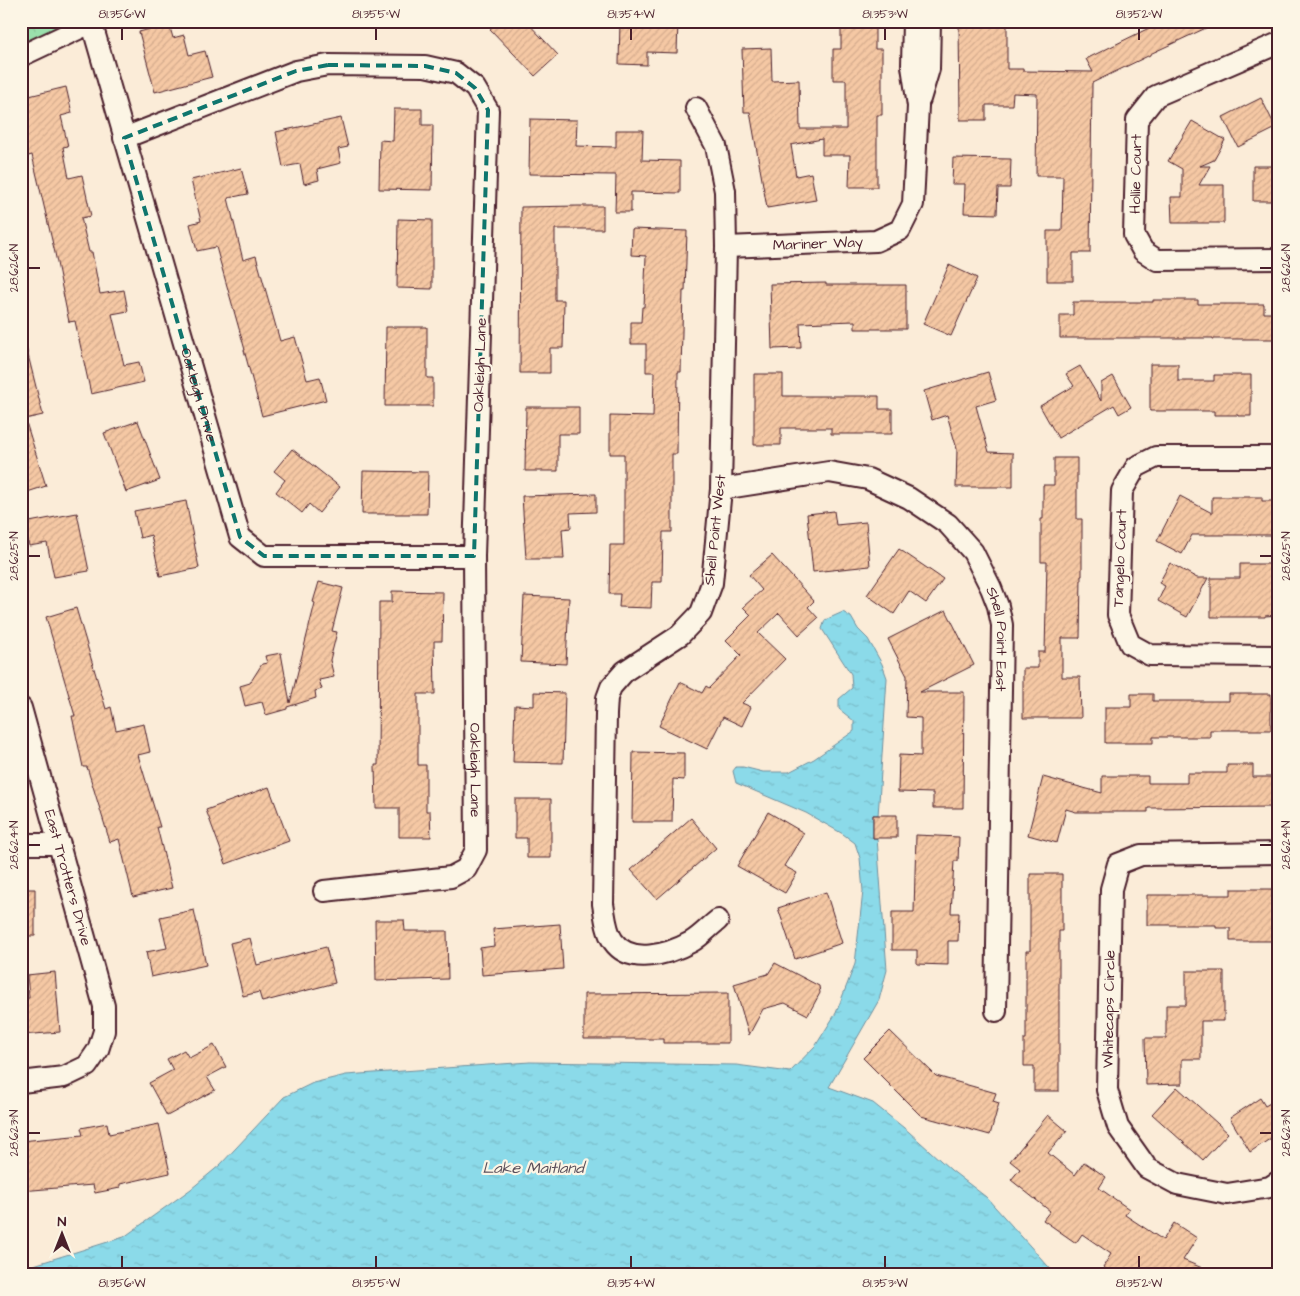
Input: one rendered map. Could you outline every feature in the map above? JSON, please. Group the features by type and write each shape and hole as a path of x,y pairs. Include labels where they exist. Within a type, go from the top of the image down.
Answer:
{"street":[{"name":"Mariner Way","path":"726,247 876,241 900,230 913,204 918,106 912,66 913,21"},
{"name":"Mariner Way","path":"918,106 929,69 930,21"},
{"path":"21,56 91,22"},
{"name":"Oakleigh Drive","path":"91,22 240,537 264,556 474,556"},
{"name":"Hollie Court","path":"1279,43 1156,96 1137,120 1134,235 1143,250 1157,260 1279,259"},
{"name":"Oakleigh Lane","path":"124,138 296,71 328,65 425,66 456,73 475,88 488,110 474,556 476,850 466,869 451,877 324,891"},
{"name":"Shell Point West","path":"696,108 716,146 725,191 726,247 721,489 712,583 700,613 680,635 625,671 612,687 607,698 603,904 608,932 613,941 622,950 642,956 669,952 692,941 718,920"},
{"name":"Tangelo Court","path":"1279,456 1156,457 1136,467 1122,491 1118,615 1130,644 1150,655 1279,656"},
{"name":"Shell Point East","path":"721,489 830,472 868,478 909,498 948,524 973,552 991,588 998,606 1002,625 996,1011"},
{"name":"East Trotters Drive","path":"21,708 104,1006 104,1030 98,1050 87,1066 64,1077 21,1082"},
{"path":"21,844 60,844"},
{"name":"Whitecaps Circle","path":"1279,853 1141,855 1118,864 1111,889 1107,1090 1118,1127 1147,1168 1177,1184 1228,1194 1270,1187 1279,1181"}],"highlighted area":[{"path":"328,65 425,66 456,73 475,88 488,110 474,556 264,556 240,537 124,138 296,71"}],"green space":[{"path":"21,21 91,21 21,56"}],"water":[{"name":"Lake Maitland","path":"843,612 851,617 858,629 868,639 882,664 887,678 878,815 873,815 873,838 877,838 887,970 879,1000 829,1087 873,1103 909,1132 951,1170 986,1197 1056,1275 21,1275 21,1269 124,1237 191,1189 220,1165 284,1097 313,1083 346,1075 530,1062 736,1065 790,1072 816,1045 836,1013 855,964 863,891 860,858 855,843 843,834 806,813 736,783 733,771 736,767 743,767 763,772 789,772 814,759 854,731 854,721 839,709 839,699 852,688 851,674 822,629 825,620"}],"building":[{"path":"499,21 526,21 558,55 535,76 490,29"},
{"path":"620,21 678,21 677,53 647,52 647,65 619,64"},
{"path":"841,21 875,21 875,49 882,49 882,115 877,115 877,187 849,187 850,155 822,155 822,139 791,145 796,176 811,173 816,200 767,208 750,112 744,112 742,49 771,48 772,81 799,80 800,129 846,129 846,80 833,80 833,49 841,49"},
{"path":"959,21 1007,21 1007,69 1093,72 1086,59 1153,26 1151,21 1221,21 1092,83 1090,253 1073,253 1073,281 1047,281 1047,231 1062,231 1063,176 1036,176 1037,94 1013,93 1012,105 986,105 986,120 960,120"},
{"path":"169,24 173,38 184,35 189,55 205,51 212,77 155,92 139,32"},
{"path":"66,87 72,113 61,116 68,146 63,147 69,178 82,175 91,216 81,218 89,252 92,252 100,294 124,290 128,311 112,314 124,365 139,362 144,382 91,394 75,321 69,322 32,155 21,158 21,130 27,128 21,108 21,98"},
{"path":"1261,98 1276,128 1238,147 1223,117"},
{"path":"394,109 422,109 422,125 433,125 432,190 379,189 380,140 393,141"},
{"path":"341,118 348,147 338,149 341,163 317,169 319,180 304,184 300,164 283,167 276,132"},
{"path":"530,119 577,120 576,146 616,147 616,130 643,130 642,160 680,161 680,193 631,192 631,212 615,212 616,175 529,174"},
{"path":"1192,121 1225,140 1214,160 1200,166 1210,166 1199,185 1224,185 1224,223 1172,223 1171,197 1182,197 1182,169 1168,161"},
{"path":"953,158 1011,159 1010,188 998,188 997,214 964,213 965,184 952,184"},
{"path":"1253,166 1279,166 1279,201 1253,201"},
{"path":"241,168 248,194 228,198 243,260 256,256 280,341 295,337 307,380 320,377 326,400 262,416 216,247 197,251 190,224 201,221 191,180"},
{"path":"603,206 603,229 555,229 555,300 564,300 563,348 550,348 550,373 520,373 521,207"},
{"path":"398,219 432,220 432,289 397,288"},
{"path":"632,229 687,231 681,372 678,372 677,454 672,454 672,532 663,532 662,582 652,582 651,608 619,607 620,594 609,594 610,545 624,545 624,454 610,454 610,416 653,417 654,372 646,372 646,344 631,344 631,322 641,322 642,307 644,307 646,256 631,255"},
{"path":"949,265 977,278 951,336 923,324"},
{"path":"826,283 826,285 906,285 906,329 855,329 855,321 800,323 801,348 772,349 770,284"},
{"path":"1153,300 1198,300 1198,304 1264,304 1264,313 1279,313 1279,339 1060,338 1060,315 1073,315 1073,302 1153,302"},
{"path":"386,327 427,327 427,378 433,378 433,406 385,406"},
{"path":"26,347 43,415 25,419 46,486 21,494 21,348"},
{"path":"1150,364 1178,364 1178,381 1214,381 1214,375 1251,375 1251,416 1214,415 1214,411 1150,411"},
{"path":"1080,366 1101,401 1101,383 1113,376 1131,407 1119,414 1114,405 1058,438 1040,406 1074,386 1066,374"},
{"path":"988,372 996,400 976,406 989,452 1013,453 1013,487 956,487 957,449 947,415 932,420 924,391"},
{"path":"754,374 783,374 783,396 879,396 879,409 892,409 892,434 831,434 831,428 781,428 781,445 754,445"},
{"path":"526,407 579,407 579,434 558,434 558,471 525,471"},
{"path":"138,421 160,480 126,492 104,433"},
{"path":"292,449 340,487 319,513 309,504 302,513 276,492 285,480 274,471"},
{"path":"1054,458 1077,458 1077,519 1082,519 1080,638 1062,638 1062,677 1080,677 1081,718 1023,718 1023,668 1038,668 1038,652 1045,652 1047,562 1041,562 1041,519 1043,519 1043,485 1054,485"},
{"path":"363,471 428,472 427,514 362,514"},
{"path":"596,494 596,512 570,513 571,528 562,529 564,559 526,559 522,496"},
{"path":"1180,496 1212,513 1212,497 1262,497 1262,501 1279,501 1279,535 1192,535 1182,554 1157,541"},
{"path":"186,501 199,568 160,576 151,535 140,538 134,511"},
{"path":"834,511 836,525 866,522 870,566 813,572 807,514"},
{"path":"77,513 89,571 54,577 47,543 29,546 24,523"},
{"path":"899,549 943,579 926,603 909,591 894,614 867,595"},
{"path":"772,555 814,601 808,607 818,618 799,635 779,613 758,633 785,659 742,703 751,707 742,726 723,717 707,749 659,726 680,682 702,693 706,686 709,688 741,655 726,640 751,615 743,607 762,590 749,575"},
{"path":"1170,563 1197,578 1208,578 1187,617 1158,601 1165,586 1159,583"},
{"path":"1240,564 1279,564 1279,615 1265,617 1211,617 1211,578 1240,578"},
{"path":"319,582 343,588 332,631 337,632 330,660 334,677 319,680 322,689 315,691 316,698 287,707 287,709 266,715 262,702 245,706 240,686 250,683 262,664 267,663 265,656 281,653 290,703"},
{"path":"392,591 443,592 442,641 434,641 435,694 418,694 418,765 426,765 426,811 430,811 431,837 399,837 399,808 376,808 375,765 378,765 379,602 392,602"},
{"path":"524,596 569,598 566,664 521,662"},
{"path":"76,608 106,709 111,707 116,730 144,724 150,752 138,755 160,827 157,827 172,888 133,897 119,839 110,842 87,767 83,767 72,716 75,716 46,617"},
{"path":"946,610 974,665 920,692 964,692 963,808 933,808 933,793 898,792 899,755 921,756 921,718 906,717 907,676 888,639"},
{"path":"534,692 565,693 563,763 513,762 515,705 534,706"},
{"path":"1131,694 1153,694 1153,701 1229,701 1229,694 1271,694 1271,730 1210,730 1210,737 1153,737 1153,743 1105,743 1105,707 1131,707"},
{"path":"633,752 684,753 684,780 673,779 672,822 632,822"},
{"path":"1227,765 1253,765 1253,777 1277,777 1277,807 1148,808 1148,812 1076,812 1066,809 1057,843 1028,835 1043,777 1102,793 1102,776 1148,776 1148,783 1187,783 1187,773 1227,773"},
{"path":"269,787 289,841 226,864 206,810"},
{"path":"515,799 551,799 551,858 527,858 527,838 515,838"},
{"path":"768,812 804,833 784,866 797,873 785,893 737,866"},
{"path":"873,815 897,815 897,838 873,838"},
{"path":"691,818 716,848 657,899 631,870"},
{"path":"916,835 959,837 958,861 954,861 951,913 959,913 958,941 948,941 948,965 917,964 917,950 892,950 892,912 914,912"},
{"path":"1030,874 1062,874 1062,931 1059,931 1059,1091 1034,1091 1034,1066 1024,1066 1024,1039 1026,1039 1026,951 1030,951"},
{"path":"21,889 35,889 35,936 21,936"},
{"path":"1231,889 1272,889 1272,941 1230,941 1230,928 1216,928 1216,925 1147,925 1147,895 1231,895"},
{"path":"826,892 842,943 795,959 778,908"},
{"path":"194,910 206,965 151,977 146,952 167,948 160,917"},
{"path":"375,920 404,920 405,931 447,931 448,979 376,981"},
{"path":"560,924 563,969 482,975 480,948 494,946 493,929"},
{"path":"250,938 257,965 326,947 335,983 262,1002 259,992 243,996 230,943"},
{"path":"775,963 819,986 820,993 808,1015 785,1003 763,1009 749,1035 734,984 768,974"},
{"path":"1186,971 1224,971 1224,1021 1201,1021 1201,1059 1182,1059 1182,1084 1146,1085 1145,1038 1166,1038 1166,1005 1186,1005"},
{"path":"55,972 60,1032 21,1035 21,999 29,998 27,975"},
{"path":"728,993 728,1043 663,1043 663,1039 584,1039 584,994"},
{"path":"890,1031 936,1076 996,1093 993,1101 999,1103 990,1135 921,1116 863,1058"},
{"path":"214,1045 226,1067 207,1077 215,1090 167,1116 149,1083 173,1070 167,1059 184,1050 189,1058"},
{"path":"1177,1087 1228,1133 1203,1160 1152,1114"},
{"path":"1260,1098 1265,1106 1279,1098 1279,1133 1250,1152 1230,1118"},
{"path":"1048,1115 1067,1131 1048,1153 1075,1175 1084,1162 1106,1177 1099,1188 1129,1209 1125,1215 1163,1240 1174,1223 1197,1238 1183,1260 1219,1275 1116,1275 1103,1267 1111,1254 1082,1234 1076,1243 1043,1220 1050,1211 1011,1180 1020,1169 1010,1161"},
{"path":"107,1123 109,1134 159,1124 170,1173 120,1184 120,1188 95,1193 93,1185 21,1191 21,1141 83,1135 81,1128"}]}
